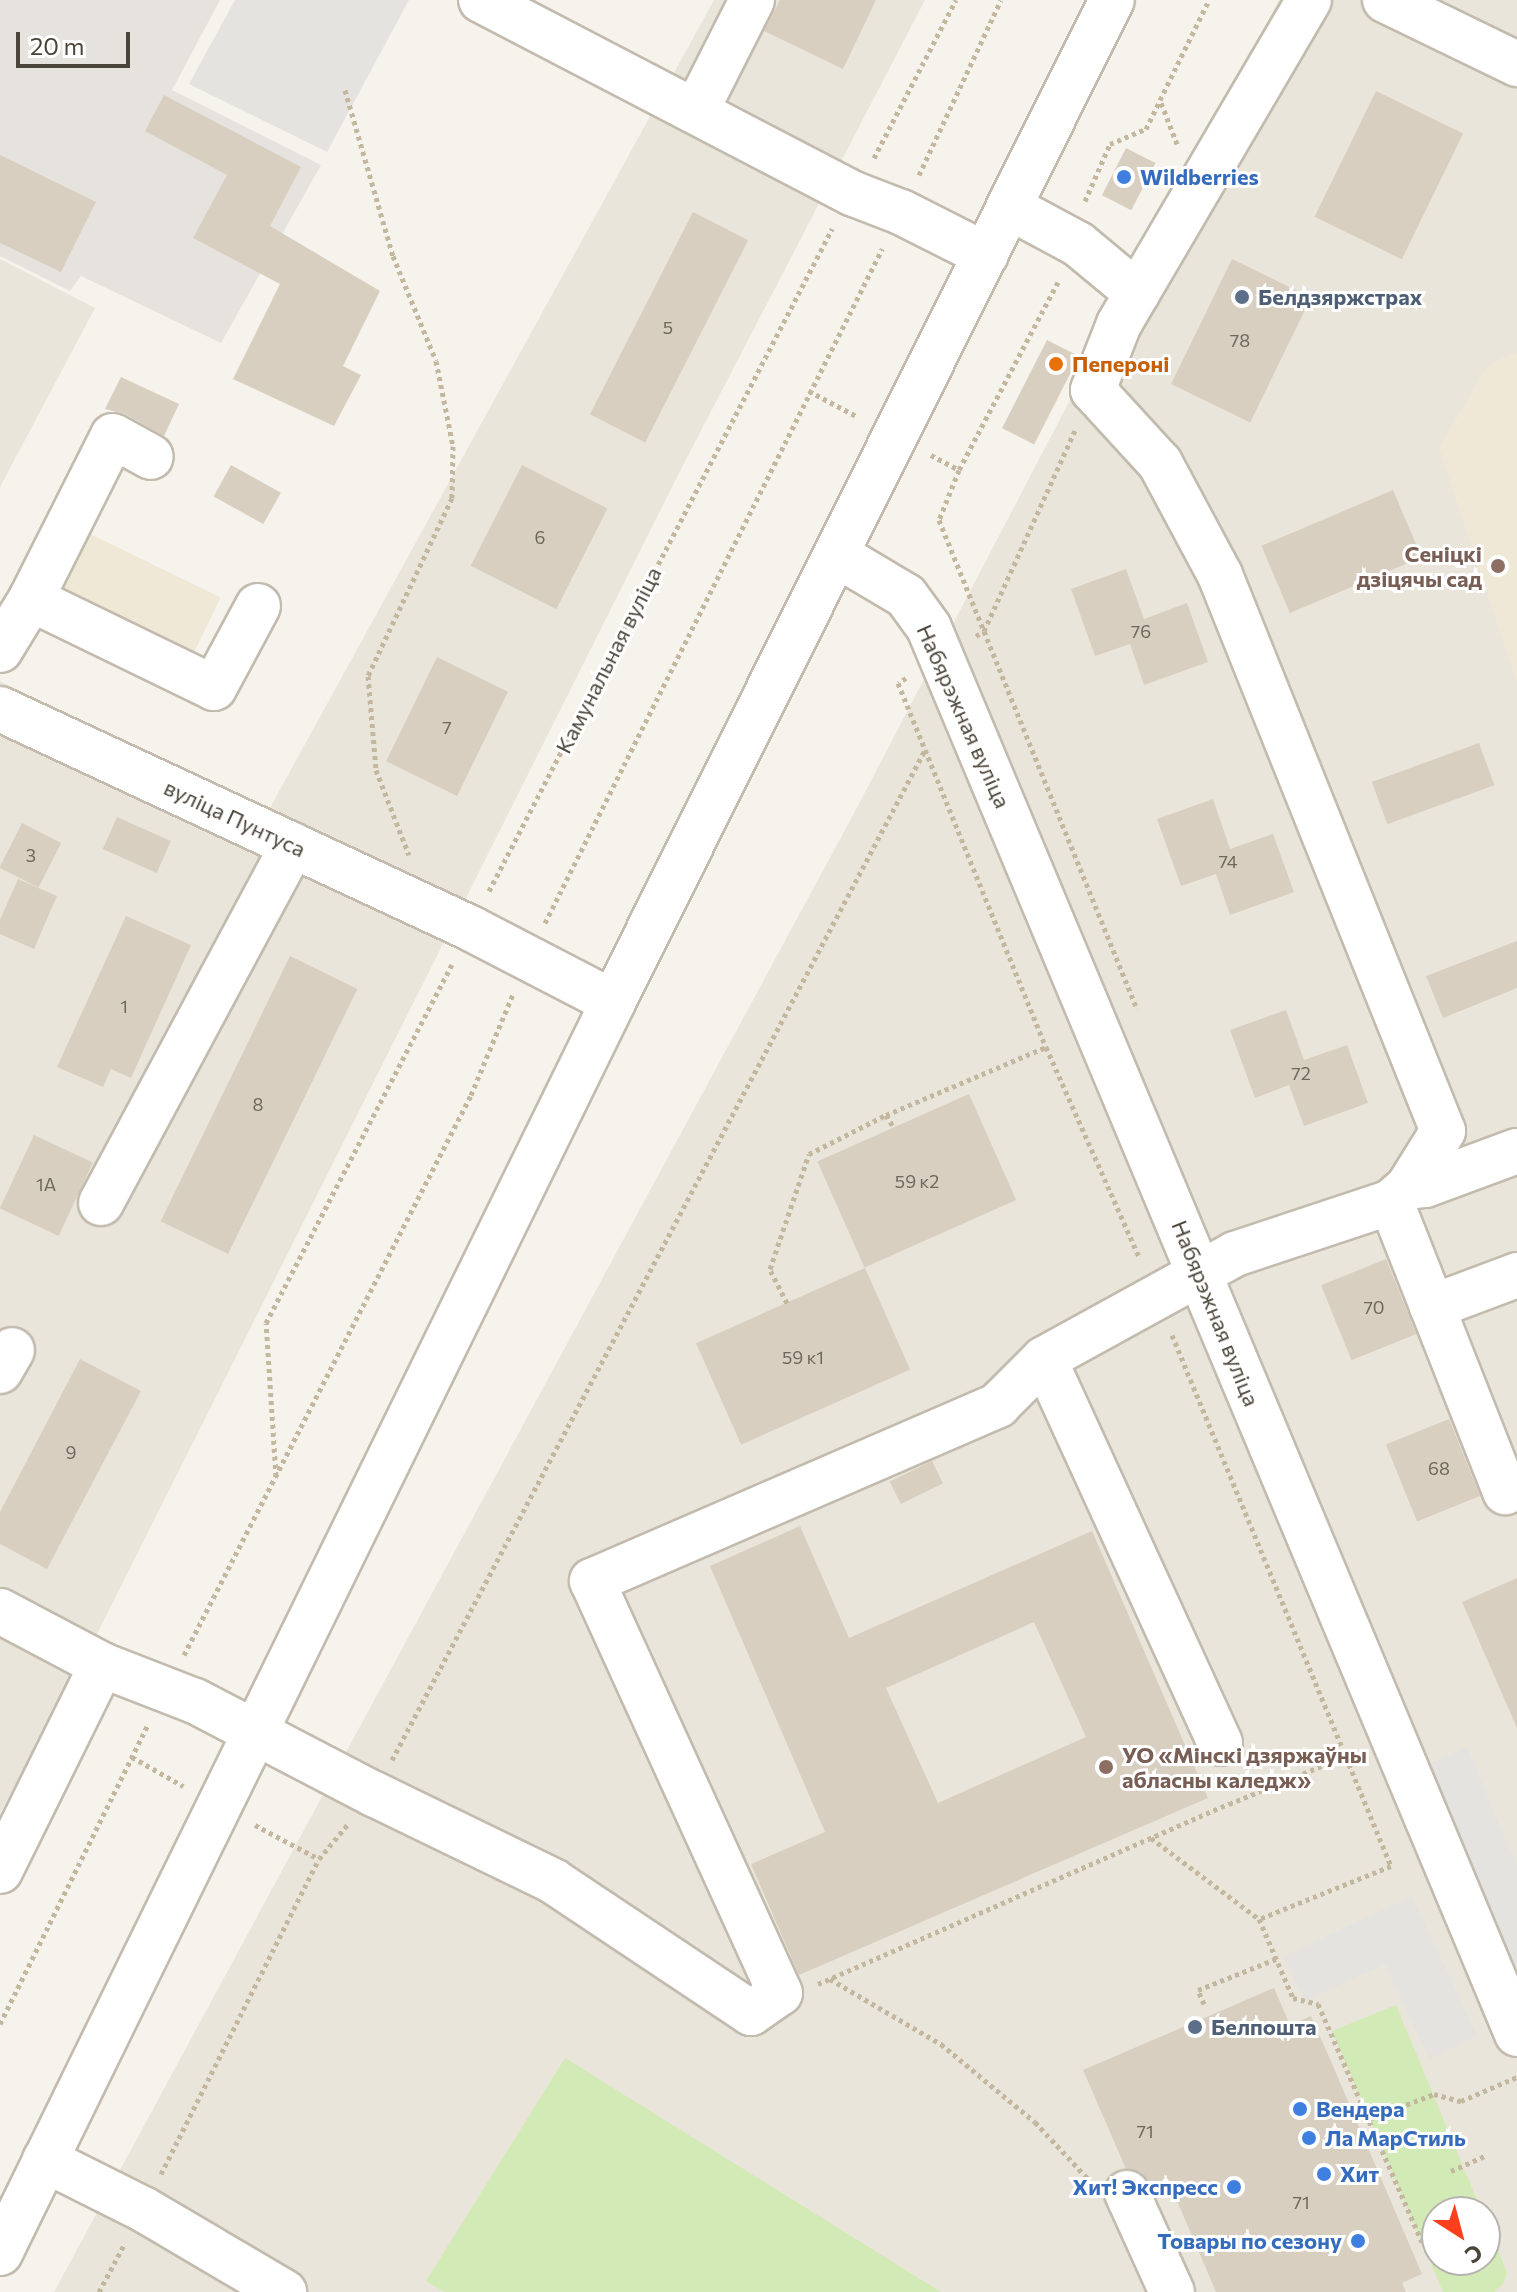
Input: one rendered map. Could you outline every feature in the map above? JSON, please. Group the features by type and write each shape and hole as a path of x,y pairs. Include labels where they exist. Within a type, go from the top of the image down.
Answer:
{"street":[{"path":"481,0 854,194 901,212 986,255"},
{"path":"696,111 752,0"},
{"path":"0,2253 613,1002 1112,0"},
{"path":"1309,0 1119,324 1093,390 1160,463 1220,575 1443,1131 1399,1194"},
{"path":"1385,0 1517,64"},
{"path":"1009,207 1078,244 1137,293"},
{"path":"0,650 31,599 113,436 151,457"},
{"name":"Набярэжная вуліца","path":"837,555 906,596 929,628 1200,1272 1390,1737 1517,2034"},
{"path":"31,599 214,688 258,606"},
{"name":"вуліца Пунтуса","path":"0,709 470,928 613,1002"},
{"path":"101,1203 293,845"},
{"path":"0,1611 102,1665 167,1688 553,1881 751,2013 780,1993 592,1581 998,1405 1044,1359 1235,1254 1517,1151"},
{"path":"1399,1194 1432,1307 1505,1492"},
{"path":"1432,1307 1517,1275"},
{"path":"1044,1359 1220,1743"},
{"path":"0,1871 102,1665"},
{"path":"45,2160 143,2209 284,2292"},
{"path":"1130,2199 1172,2292"}],"path":[{"name":"Камунальная вуліца","path":"276,1477 266,1323 825,240 854,194 956,0"},
{"path":"0,2024 167,1688 471,1095 528,958 901,212 1001,0"},
{"path":"1140,1016 939,520 959,470 1078,244 1085,199 1110,144 1146,129 1209,0"},
{"path":"345,90 393,256 436,361 453,446 452,498 368,676 376,770 409,857"},
{"path":"1160,100 1196,194"},
{"path":"1093,390 984,631 898,683 1046,1047 1156,1295 1391,1866 1259,1919"},
{"path":"99,2292 319,1859 374,1794 926,748"},
{"path":"787,1303 770,1269 809,1154 886,1115 1046,1047"},
{"path":"886,1115 894,1128"},
{"path":"816,1985 1151,1838 1346,1757"},
{"path":"1151,1838 1259,1919 1293,1998 1318,2004 1421,2239"},
{"path":"1204,2004 1198,1990 1276,1959"},
{"path":"829,1979 941,2044 1035,2122 1102,2194 1130,2199"},
{"path":"1369,2119 1434,2094 1461,2101 1517,2077"},
{"path":"1451,2171 1485,2156"}],"shaded area":[{"path":"0,0 220,0 172,90 321,165 221,343 81,276 70,291 0,256"},
{"path":"235,0 409,0 327,152 189,84"},
{"path":"714,0 925,0 679,473 92,1644 0,1813 0,681 266,815"},
{"path":"1279,0 1517,0 1517,2292 54,2292 852,817"},
{"path":"0,259 95,308 0,487"},
{"name":"Сеніцкі дзіцячы сад","path":"1517,352 1517,683 1439,448 1488,365"},
{"path":"76,527 221,598 190,660 45,590"},
{"path":"1467,1747 1517,1866 1517,1979 1427,1765"},
{"path":"1412,1896 1477,2036 1429,2059 1385,1964 1305,2001 1284,1956"}],"green space":[{"path":"1396,2005 1475,2196 1421,2196 1421,2240 1332,2031"},
{"path":"565,2058 941,2292 444,2292 426,2281"},
{"path":"1501,2258 1507,2272 1503,2284 1494,2292 1443,2292 1436,2276 1501,2276"}],"building":[{"path":"780,0 876,0 843,69 764,31"},
{"path":"1376,91 1463,134 1402,259 1315,217"},
{"path":"164,95 301,167 270,226 380,291 343,366 361,375 334,426 233,379 280,284 193,238 227,175 145,131"},
{"path":"1126,148 1155,163 1131,210 1102,195"},
{"path":"0,155 96,202 61,272 0,243"},
{"path":"693,212 748,240 645,442 590,414"},
{"path":"1232,259 1311,298 1250,423 1171,384"},
{"path":"1047,340 1079,356 1034,445 1002,428"},
{"path":"121,377 179,404 164,436 125,414 105,409"},
{"path":"231,465 281,493 263,524 214,496"},
{"path":"522,465 608,509 556,609 471,566"},
{"path":"1393,490 1422,557 1290,613 1261,546"},
{"path":"1126,569 1144,619 1187,603 1208,662 1144,685 1130,644 1095,656 1071,589"},
{"path":"437,657 508,692 457,796 386,761"},
{"path":"1479,743 1494,785 1387,824 1372,782"},
{"path":"1213,799 1230,849 1273,834 1294,892 1230,915 1216,874 1181,886 1157,819"},
{"path":"117,817 171,841 157,873 103,849"},
{"path":"22,823 61,843 39,888 0,868"},
{"path":"18,879 57,896 34,949 0,934 0,920"},
{"path":"126,916 191,945 131,1078 111,1069 103,1087 57,1067"},
{"path":"1517,941 1517,988 1443,1018 1426,976"},
{"path":"290,956 357,989 228,1254 161,1221"},
{"path":"1286,1010 1304,1060 1347,1045 1368,1103 1304,1126 1289,1085 1255,1098 1230,1030"},
{"path":"969,1094 1016,1200 865,1267 817,1162"},
{"path":"34,1135 93,1162 59,1236 0,1209"},
{"path":"1386,1259 1416,1334 1351,1360 1321,1285"},
{"path":"865,1268 910,1369 741,1445 696,1343"},
{"path":"80,1359 141,1391 47,1569 0,1544 0,1512"},
{"path":"1449,1419 1480,1496 1417,1521 1386,1444"},
{"path":"932,1461 943,1483 901,1504 890,1482"},
{"name":"УО «Мінскі дзяржаўны абласны каледж»","path":"800,1526 849,1638 1092,1531 1208,1798 799,1975 751,1864 825,1832 710,1566","holes":["1034,1622 1086,1737 938,1803 886,1688"]},
{"path":"1517,1578 1517,1728 1462,1602"},
{"path":"1274,1988 1290,2025 1311,2016 1421,2274 1402,2283 1406,2292 1216,2292 1168,2180 1152,2187 1141,2172 1126,2169 1083,2070"}],"place":[{"name":"Wildberries","path":"1124,177"},
{"name":"Белдзяржстрах","path":"1242,297"},
{"name":"Пепероні","path":"1056,364"},
{"name":"Сеніцкі дзіцячы сад","path":"1498,566"},
{"name":"УО «Мінскі дзяржаўны абласны каледж»","path":"1106,1767"},
{"name":"Белпошта","path":"1195,2027"},
{"name":"Вендера","path":"1300,2109"},
{"name":"Ла МарСтиль","path":"1309,2138"},
{"name":"Хит","path":"1324,2174"},
{"name":"Хит! Экспресс","path":"1234,2187"},
{"name":"Товары по сезону","path":"1358,2241"}]}
